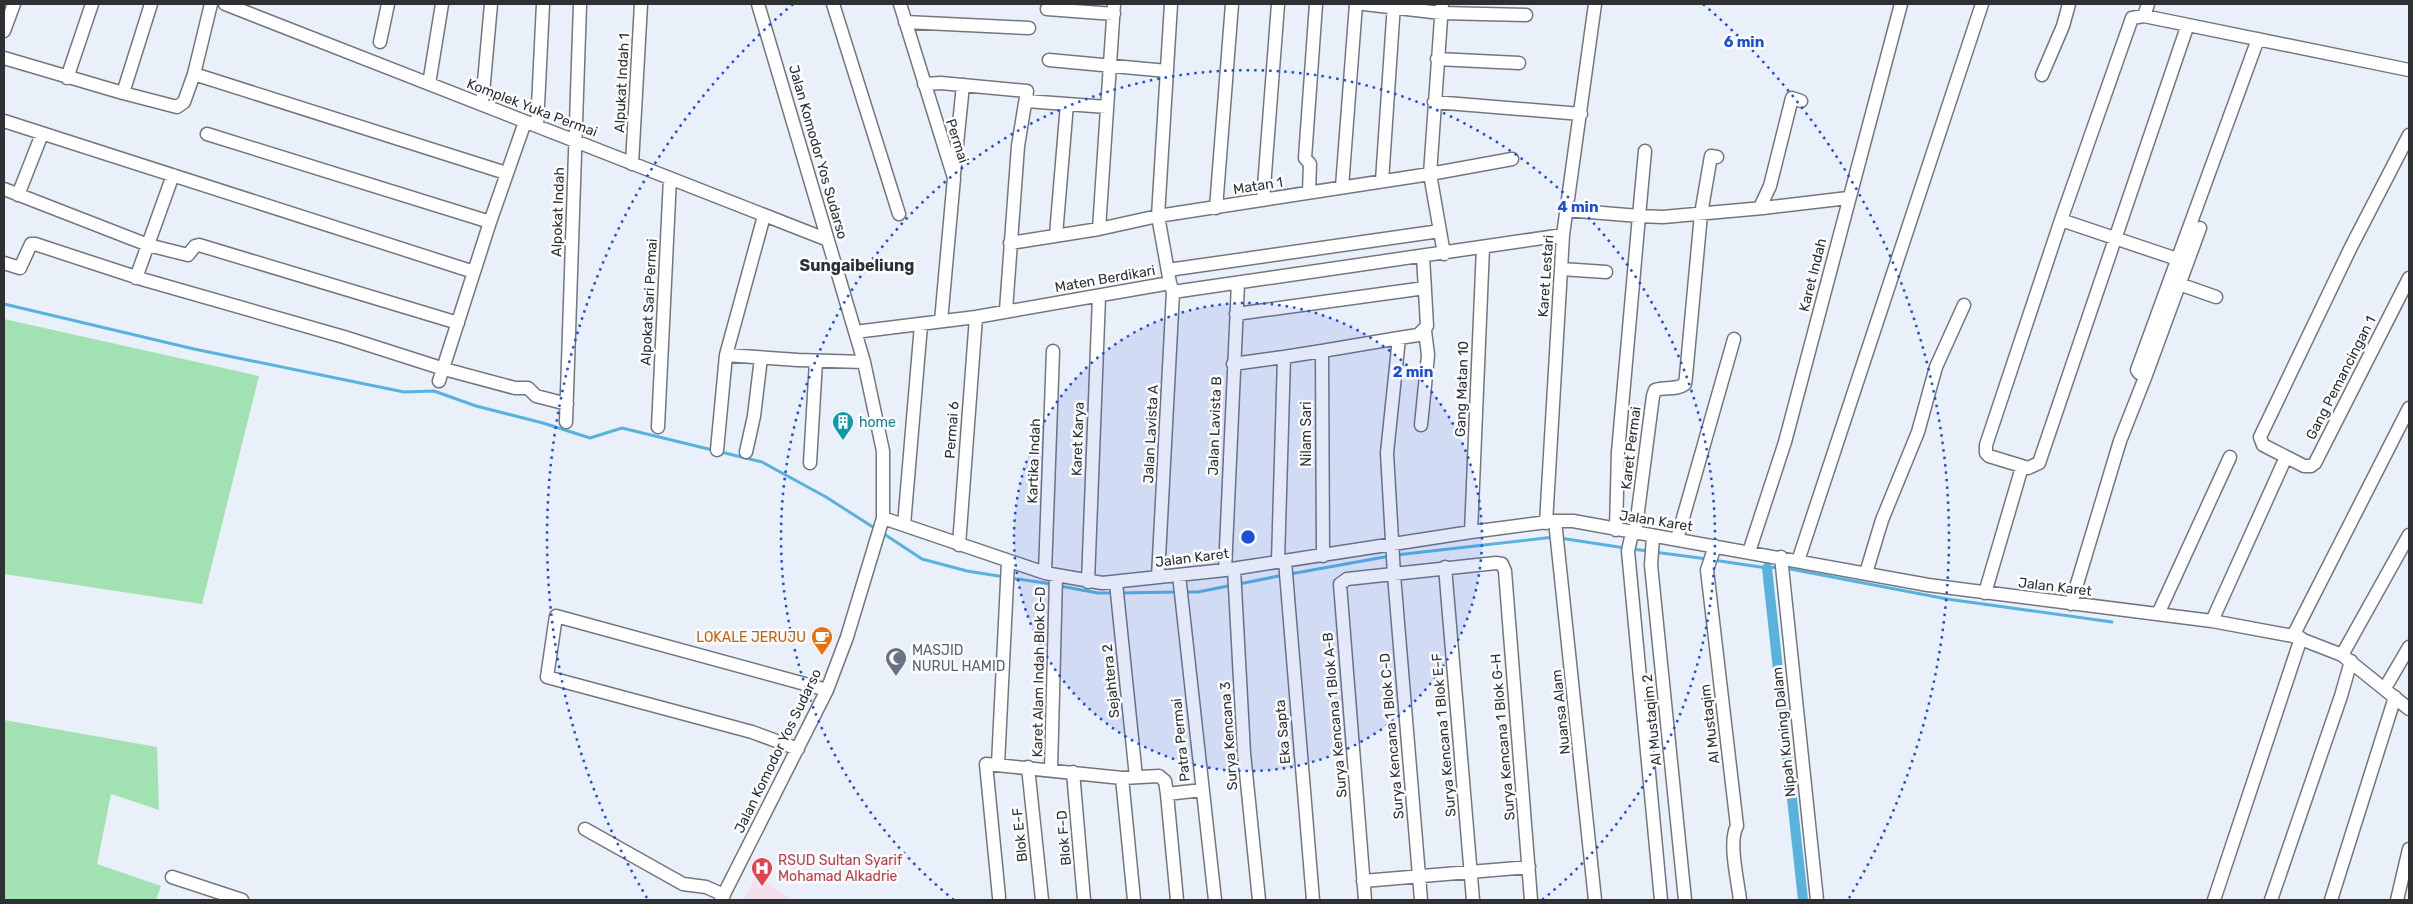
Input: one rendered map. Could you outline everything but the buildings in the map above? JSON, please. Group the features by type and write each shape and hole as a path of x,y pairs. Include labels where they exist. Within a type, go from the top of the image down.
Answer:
{"street":[{"path":"4,31 14,4"},
{"path":"67,78 92,4"},
{"path":"123,94 151,4"},
{"path":"4,58 123,94 177,106 184,102 194,74 211,4"},
{"name":"Komplek Yuka Permai","path":"225,4 246,8 429,84 828,240"},
{"path":"380,42 388,4"},
{"path":"429,84 442,4"},
{"path":"482,104 491,4"},
{"path":"439,381 506,173 531,124 543,4"},
{"name":"Alpokat Indah","path":"566,422 580,4"},
{"name":"Alpukat Indah 1","path":"632,164 641,4"},
{"name":"Jalan Komodor Yos Sudarso","path":"723,898 827,690 847,637 882,519 882,451 864,362 780,73 758,4"},
{"path":"833,4 899,214"},
{"name":"Permai","path":"900,4 954,178 941,321"},
{"name":"Jalan Lavista A","path":"1158,577 1170,282 1158,216 1171,4"},
{"path":"1216,208 1232,4"},
{"path":"1263,200 1278,4"},
{"path":"1309,192 1310,164 1305,158 1316,4"},
{"path":"1342,187 1356,4"},
{"path":"1364,4 1526,15"},
{"name":"Karet Lestari","path":"1553,523 1563,235 1595,4"},
{"name":"Karet Indah","path":"1750,552 1784,442 1901,4"},
{"path":"1798,561 1982,4"},
{"path":"2042,75 2069,4"},
{"path":"1382,181 1394,5"},
{"path":"1441,8 1430,174 1444,254"},
{"path":"1047,9 1114,9 1099,229"},
{"path":"2187,27 2039,463 2032,467 2022,467 1989,456 1985,449 2061,220 2132,18 2146,10 2187,27 2258,39 2409,70"},
{"path":"906,22 1029,28"},
{"path":"2146,375 2139,373 2137,370 2258,39"},
{"path":"1437,59 1519,63"},
{"path":"1048,60 1167,71"},
{"path":"194,74 506,173"},
{"path":"924,84 962,85 1028,91 1018,146 1006,310"},
{"path":"954,178 962,85"},
{"path":"1763,208 1762,203 1770,186 1792,98 1801,101"},
{"path":"1026,101 1107,107"},
{"path":"1434,102 1581,114"},
{"path":"1056,235 1067,104"},
{"path":"4,121 474,272"},
{"path":"18,195 42,134"},
{"path":"207,134 490,222"},
{"name":"Gang Pemancingan 1","path":"2409,135 2352,247 2260,437 2263,445 2304,466 2311,466 2315,463 2409,278"},
{"path":"1616,530 1618,452 1645,151"},
{"path":"1701,214 1712,156 1717,157"},
{"name":"Matan 1","path":"1010,243 1099,229 1158,216 1430,174 1512,159"},
{"path":"136,278 173,176"},
{"name":"Alpokat Sari Permai","path":"658,427 670,178"},
{"path":"4,189 148,244 185,256 190,254 195,246 199,245 458,323"},
{"path":"1566,210 1663,217 1848,198"},
{"name":"Karet Permai","path":"1662,900 1628,551 1633,535 1655,390 1659,388 1679,388 1684,384 1701,214"},
{"path":"717,450 726,355 764,216"},
{"path":"2061,220 2176,259"},
{"path":"2071,604 2120,441 2200,228"},
{"path":"1170,282 1440,231"},
{"name":"Maten Berdikari","path":"855,332 976,317 1006,310 1099,297 1170,282 1238,284 1563,235"},
{"path":"4,263 20,268 31,244 35,244 136,278 344,337 444,369 515,388 528,388 536,396 567,404"},
{"name":"Gang Matan 10","path":"1471,532 1483,247"},
{"path":"1421,425 1428,354 1425,331 1427,326 1423,256"},
{"path":"1561,269 1606,272"},
{"name":"Jalan Lavista B","path":"1231,571 1232,364 1238,284"},
{"path":"2179,284 2216,297"},
{"path":"1236,314 1425,288"},
{"name":"Karet Karya","path":"1088,582 1099,297"},
{"path":"1866,573 1892,494 1918,432 1936,367 1964,305"},
{"name":"Permai 6","path":"959,545 976,317"},
{"path":"904,525 921,325"},
{"path":"1232,364 1284,358 1418,335 1425,331"},
{"name":"Surya Kencana 1 Blok C-D","path":"1399,338 1387,453 1392,548 1421,900"},
{"path":"1677,539 1734,339"},
{"name":"Kartika Indah","path":"1052,576 1053,351"},
{"name":"Nilam Sari","path":"1322,351 1323,556"},
{"path":"726,355 864,362"},
{"path":"746,452 754,416 761,358"},
{"name":"Eka Sapta","path":"1284,358 1283,563 1313,900"},
{"path":"810,463 816,361"},
{"path":"2214,900 2297,637 2409,408"},
{"path":"2158,614 2230,457"},
{"path":"2212,621 2286,457"},
{"path":"1985,593 2022,467"},
{"name":"Jalan Karet","path":"882,519 959,545 1007,565 1052,576 1116,585 1158,577 1180,578 1323,556 1392,548 1471,532 1574,522 1616,530 1653,540 1677,539 1715,548 1750,552 1781,560 1798,561 1985,593 2212,621 2297,637 2347,658 2409,709"},
{"name":"Nuansa Alam","path":"1553,523 1558,549 1596,900"},
{"path":"2271,900 2338,706 2347,658 2409,534"},
{"name":"Al Mustaqim 2","path":"1653,540 1651,565 1686,900"},
{"name":"Al Mustaqim","path":"1715,548 1707,570 1738,826 1734,834 1734,844 1740,900"},
{"name":"Nipah Kuning Dalam","path":"1781,560 1817,900"},
{"name":"Surya Kencana 1 Blok A-B","path":"1365,900 1341,582 1346,579 1394,572 1496,563 1502,564 1505,570"},
{"path":"998,764 1007,565"},
{"name":"Surya Kencana 1 Blok E-F","path":"1445,567 1473,900"},
{"name":"Surya Kencana 1 Blok G-H","path":"1505,570 1531,900"},
{"name":"Surya Kencana 3","path":"1231,571 1236,595 1244,753 1259,900"},
{"name":"Karet Alam Indah Blok C-D","path":"1051,770 1055,598 1052,576"},
{"name":"Patra Permai","path":"1180,578 1181,602 1215,900"},
{"name":"Sejahtera 2","path":"1116,585 1136,777"},
{"path":"798,749 752,732 547,677 556,616 827,690"},
{"path":"2385,688 2409,647"},
{"path":"2331,900 2395,697"},
{"path":"999,897 985,766 988,763 1122,778 1163,777 1167,794 1177,900"},
{"name":"Blok E-F","path":"1028,767 1042,900"},
{"name":"Blok F-D","path":"1073,772 1084,900"},
{"path":"1122,778 1134,900"},
{"path":"1167,794 1202,790"},
{"path":"585,829 682,884 706,887 723,898"},
{"path":"2397,900 2409,849"},
{"path":"1363,881 1529,867"},
{"path":"172,877 242,900"}],"shaded area":[{"name":"RSUD Sultan Syarif Mohamad Alkadrie","path":"756,875 793,900 744,900"}],"green space":[{"path":"4,319 259,376 202,604 4,574"},
{"path":"4,720 157,747 159,810 111,794 97,864 161,886 156,900 4,900"}],"waterway":[{"path":"4,304 194,349 404,392 434,391 476,406 543,423 590,438 622,428 762,462 826,497 876,529"},
{"path":"881,532 922,559 967,571 1005,577"},
{"path":"1396,555 1554,537"},
{"path":"1560,538 1625,548"},
{"path":"1632,549 1648,551"},
{"path":"1654,552 1707,559"},
{"path":"1290,574 1390,556"},
{"path":"1713,560 1767,568 1779,567"},
{"path":"1767,568 1803,900"},
{"path":"1785,568 1947,599 2112,622"},
{"path":"1239,584 1284,575"},
{"path":"1011,578 1052,584"},
{"path":"1184,592 1198,592 1233,585"},
{"path":"1060,586 1098,593 1113,593"},
{"path":"1119,593 1178,592"}],"place":[{"name":"home","path":"843,441"},
{"name":"LOKALE JERUJU","path":"822,656"},
{"name":"MASJID NURUL HAMID","path":"896,677"},
{"name":"RSUD Sultan Syarif Mohamad Alkadrie","path":"762,887"}],"district":[{"name":"Sungaibeliung","path":"857,265"}]}
